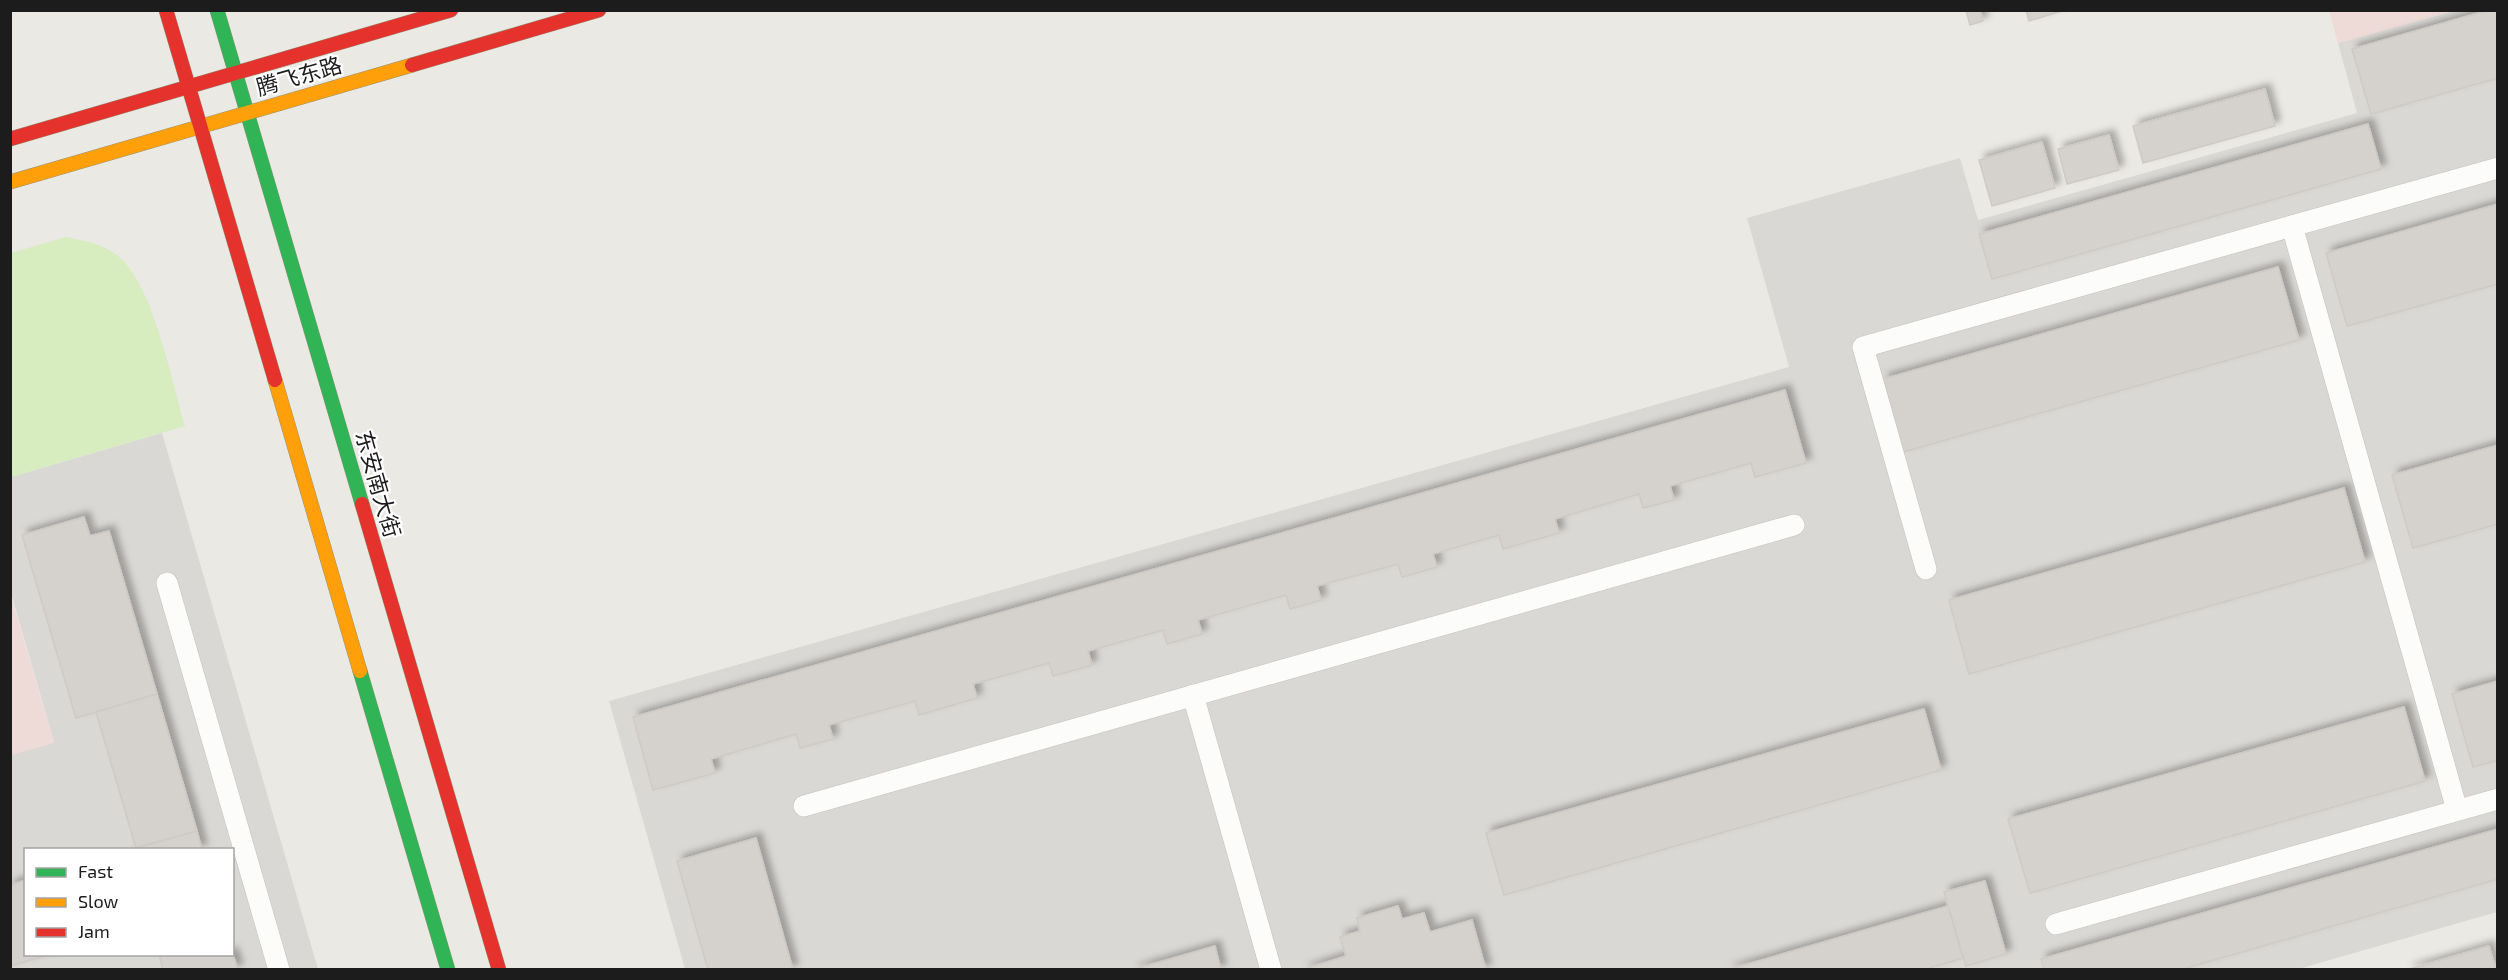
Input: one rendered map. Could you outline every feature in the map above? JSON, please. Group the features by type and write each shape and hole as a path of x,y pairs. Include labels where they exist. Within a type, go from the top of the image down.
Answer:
{"main road":[{"path":"166,10 448,969"},
{"name":"东安南大街","path":"217,10 499,969"},
{"name":"腾飞东路","path":"10,139 451,10"},
{"name":"腾飞东路","path":"10,182 598,10"}],"lane":[{"path":"1926,569 1863,348 2498,168"},
{"path":"2292,226 2457,810"},
{"path":"804,806 1794,525"},
{"path":"166,583 279,969"},
{"path":"1193,695 1271,969"},
{"path":"2056,924 2498,799"}],"shaded area":[{"path":"2329,10 2453,11 2338,43"},
{"path":"2453,11 2497,11 2497,912 2295,970 685,969 609,701 1789,367 1747,218 1960,158 1978,220 2357,113 2338,43"},
{"path":"162,433 318,969 11,969 10,755 54,742 11,593 11,477"},
{"path":"10,593 54,743 11,755 10,755"}],"green space":[{"path":"66,237 106,249 118,256 131,270 142,289 160,335 185,426 11,477 11,253"}],"building":[{"path":"1966,10 1980,10 1983,21 1970,25"},
{"path":"2026,10 2065,10 2029,21"},
{"path":"2489,10 2498,10 2498,78 2371,114 2352,49"},
{"path":"2265,89 2275,126 2143,163 2133,126"},
{"path":"2368,124 2381,169 1992,279 1979,234"},
{"path":"2109,135 2119,170 2067,184 2058,149"},
{"path":"2042,142 2055,188 1992,206 1979,160"},
{"path":"2498,204 2498,284 2347,326 2326,253"},
{"path":"2278,267 2299,340 1903,452 1883,379"},
{"path":"1785,390 1806,463 1755,477 1751,463 1670,486 1674,500 1643,508 1639,494 1555,519 1559,533 1503,549 1499,535 1433,554 1437,567 1402,577 1398,564 1317,586 1321,600 1290,609 1286,595 1198,620 1202,634 1167,644 1163,630 1088,651 1092,665 1053,676 1049,663 973,684 977,698 919,715 915,701 829,725 833,739 800,748 796,734 711,759 715,773 653,790 633,717"},
{"path":"2498,445 2498,524 2413,548 2392,475"},
{"path":"2344,488 2365,562 1969,674 1949,600"},
{"path":"84,517 90,536 109,531 157,694 76,718 22,535"},
{"path":"2498,681 2498,760 2473,767 2452,694"},
{"path":"157,694 197,831 136,848 96,712"},
{"path":"2404,707 2425,781 2030,893 2008,819"},
{"path":"1924,709 1941,770 1504,895 1486,833"},
{"path":"2498,829 2498,879 2179,970 2044,970 2041,959"},
{"path":"197,831 201,848 136,848"},
{"path":"756,838 793,970 708,970 677,861"},
{"path":"24,881 24,956 44,956 10,966 10,885"},
{"path":"1985,881 2006,954 1966,966 1944,892"},
{"path":"1398,906 1402,919 1424,913 1430,932 1472,920 1486,970 1302,970 1346,956 1340,937 1360,931 1357,918"},
{"path":"1948,906 1963,958 1923,970 1727,970"},
{"path":"1215,946 1221,970 1132,970"},
{"path":"2489,946 2496,970 2406,970"},
{"path":"160,956 233,956 238,970 163,970"}],"traffic: fast":[{"path":"217,10 362,504"},
{"path":"360,671 448,970"}],"traffic: slow":[{"path":"10,182 412,65"},
{"path":"275,380 360,671"}],"traffic: jam":[{"path":"166,10 275,380"},
{"path":"10,139 451,10"},
{"path":"412,65 599,10"},
{"path":"362,504 499,970"}]}
